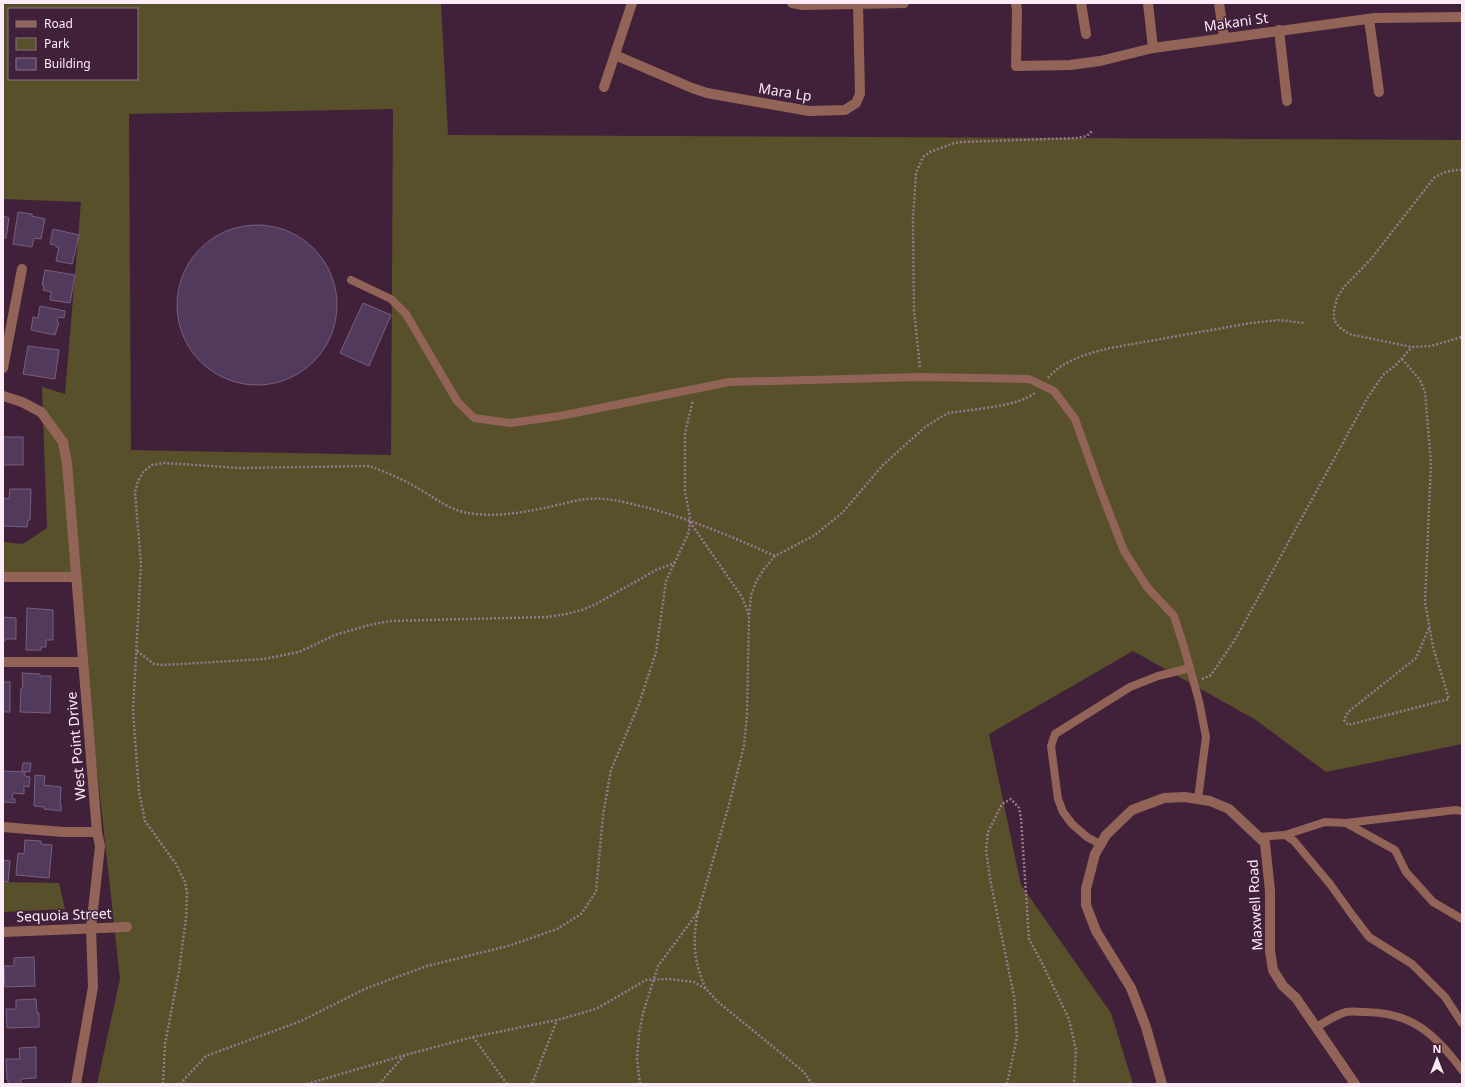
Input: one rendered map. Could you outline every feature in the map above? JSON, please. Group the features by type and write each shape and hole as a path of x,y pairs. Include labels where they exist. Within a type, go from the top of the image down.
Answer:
{"street":[{"path":"604,87 632,3"},
{"path":"792,3 803,5 904,3"},
{"name":"Makani St","path":"1016,3 1016,66 1070,65 1100,61 1153,48 1224,37 1369,19 1462,17"},
{"path":"1081,3 1086,34"},
{"path":"1148,3 1153,48"},
{"path":"1219,3 1224,37"},
{"name":"Mara Lp","path":"615,55 692,88 708,93 809,111 845,110 856,103 860,94 858,4"},
{"path":"1369,19 1379,92"},
{"path":"1279,30 1287,101"},
{"path":"3,368 22,269"},
{"name":"West Point Drive","path":"3,396 22,402 41,412 62,442 67,463 97,832 100,846 91,928 93,987 76,1084"},
{"path":"3,577 76,577"},
{"path":"3,662 83,662"},
{"name":"Maxwell Road","path":"1162,1084 1146,1027 1131,988 1096,931 1086,905 1086,889 1095,854 1100,844 1106,835 1132,810 1164,798 1185,797 1210,801 1228,809 1265,842 1270,891 1270,952 1273,970 1283,986 1296,998 1355,1084"},
{"path":"3,827 62,832 97,832"},
{"name":"Sequoia Street","path":"3,932 127,927"}],"lane":[{"path":"351,280 391,299 406,314 457,401 474,418 510,423 560,416 729,382 921,377 1029,379 1054,392 1075,419 1124,551 1148,587 1174,616 1194,682 1206,737 1198,799"},
{"path":"1100,844 1087,837 1072,824 1063,812 1058,799 1051,746 1055,734 1130,687 1158,676 1190,668"},
{"path":"1258,836 1285,835 1325,822 1346,823 1455,810 1462,811"},
{"path":"1346,823 1395,850 1406,872 1433,902 1462,919"},
{"path":"1285,835 1294,841 1330,884 1369,937 1412,964 1445,996 1462,1023"},
{"path":"1316,1027 1346,1012 1375,1012 1403,1018 1429,1032 1447,1050 1462,1070"}],"path":[{"path":"921,377 914,310 913,219 916,172 923,157 930,152 954,143 1077,138 1087,136 1093,130"},
{"path":"1462,170 1442,172 1434,178 1371,259 1344,287 1337,298 1334,311 1334,320 1339,327 1349,334 1412,347 1431,346 1458,340 1462,337"},
{"path":"706,989 699,973 694,950 694,930 744,746 747,714 749,616 751,595 756,582 764,569 775,556 815,535 843,512 882,466 924,428 949,413 1008,405 1032,396 1054,371 1073,359 1093,352 1251,322 1280,320 1304,323"},
{"path":"1194,682 1211,675 1236,638 1368,397 1383,375 1396,365 1412,347"},
{"path":"1402,359 1420,380 1425,392 1431,463 1425,602 1429,628 1432,648 1449,699 1348,725 1344,720 1348,712 1416,658 1429,628"},
{"path":"180,1084 206,1056 301,1021 367,988 427,966 508,946 556,929 581,914 596,892 603,815 611,770 639,704 656,652 666,581 689,532 690,521 685,492 685,433 696,388"},
{"path":"163,1084 165,1044 179,971 186,918 187,892 185,882 176,864 145,821 139,792 133,711 141,564 135,492 138,481 144,471 152,465 165,463 240,468 369,466 381,470 420,489 440,503 462,512 489,515 564,504 576,500 603,499 620,501 668,513 775,556"},
{"path":"690,521 742,597 749,616"},
{"path":"136,651 154,664 164,665 264,659 299,652 335,635 369,625 390,621 547,617 582,610 596,604 656,570 675,563"},
{"path":"1006,1084 1017,1037 1014,996 991,884 986,850 988,832 1002,804 1011,800 1019,808 1021,818 1029,939 1069,1019 1076,1050 1074,1084"},
{"path":"640,1084 637,1059 639,1034 643,1013 653,980 658,966 698,912"},
{"path":"307,1084 405,1055 473,1037 557,1020 596,1009 646,980 669,979 694,982 706,989 718,1002 804,1072 812,1084"},
{"path":"532,1084 557,1020"},
{"path":"473,1037 507,1084"},
{"path":"379,1084 405,1055"}],"green space":[{"path":"3,3 441,3 448,135 1462,140 1462,744 1326,772 1256,720 1133,651 989,734 1021,885 1111,1013 1133,1084 97,1084 120,979 76,577 3,577 3,542 23,544 47,528 42,387 65,394 81,202 3,199","holes":["393,109 391,455 131,450 129,114"]},
{"path":"3,882 59,883 65,909 3,912"}],"building":[{"path":"18,212 32,214 32,216 45,219 41,239 34,238 32,247 13,244"},
{"path":"3,216 9,218 6,238 3,238"},
{"path":"249,225 265,225 280,228 295,234 314,248 328,267 331,274 337,297 337,313 331,336 328,343 314,362 295,376 280,382 265,385 249,385 234,382 219,376 200,362 195,356 186,343 180,328 177,313 177,297 180,282 186,267 200,248 206,243 219,234 234,228"},
{"path":"53,229 79,235 72,264 56,261 59,247 50,244"},
{"path":"45,270 75,275 70,303 50,300 51,292 43,290 44,285 42,285"},
{"path":"363,303 391,315 369,366 340,353"},
{"path":"40,306 65,311 64,318 58,317 57,322 59,323 55,335 31,330 33,317 38,318"},
{"path":"28,346 59,350 55,379 23,374"},
{"path":"3,437 23,437 23,465 3,465"},
{"path":"10,489 31,489 30,520 28,520 27,527 3,526 3,498 9,499"},
{"path":"27,608 53,610 53,640 46,640 46,647 41,647 41,650 26,650"},
{"path":"3,617 16,618 16,639 5,639 5,641 3,641"},
{"path":"22,673 51,676 50,713 20,712 21,688 23,688"},
{"path":"3,682 10,682 10,712 3,712"},
{"path":"23,763 31,763 30,772 22,771"},
{"path":"3,771 25,772 25,776 30,777 29,787 24,786 24,794 13,793 12,799 15,799 15,803 3,802"},
{"path":"35,775 45,776 44,785 61,787 61,811 34,806"},
{"path":"25,840 41,841 41,844 52,845 49,878 16,875 18,853 24,854"},
{"path":"3,860 10,861 8,882 3,881"},
{"path":"34,957 35,986 5,987 4,966 14,966 14,958"},
{"path":"36,999 37,1013 39,1013 39,1027 7,1028 6,1009 16,1009 16,1000"},
{"path":"36,1047 36,1078 21,1079 21,1084 8,1084 6,1059 20,1059 19,1048"}]}
